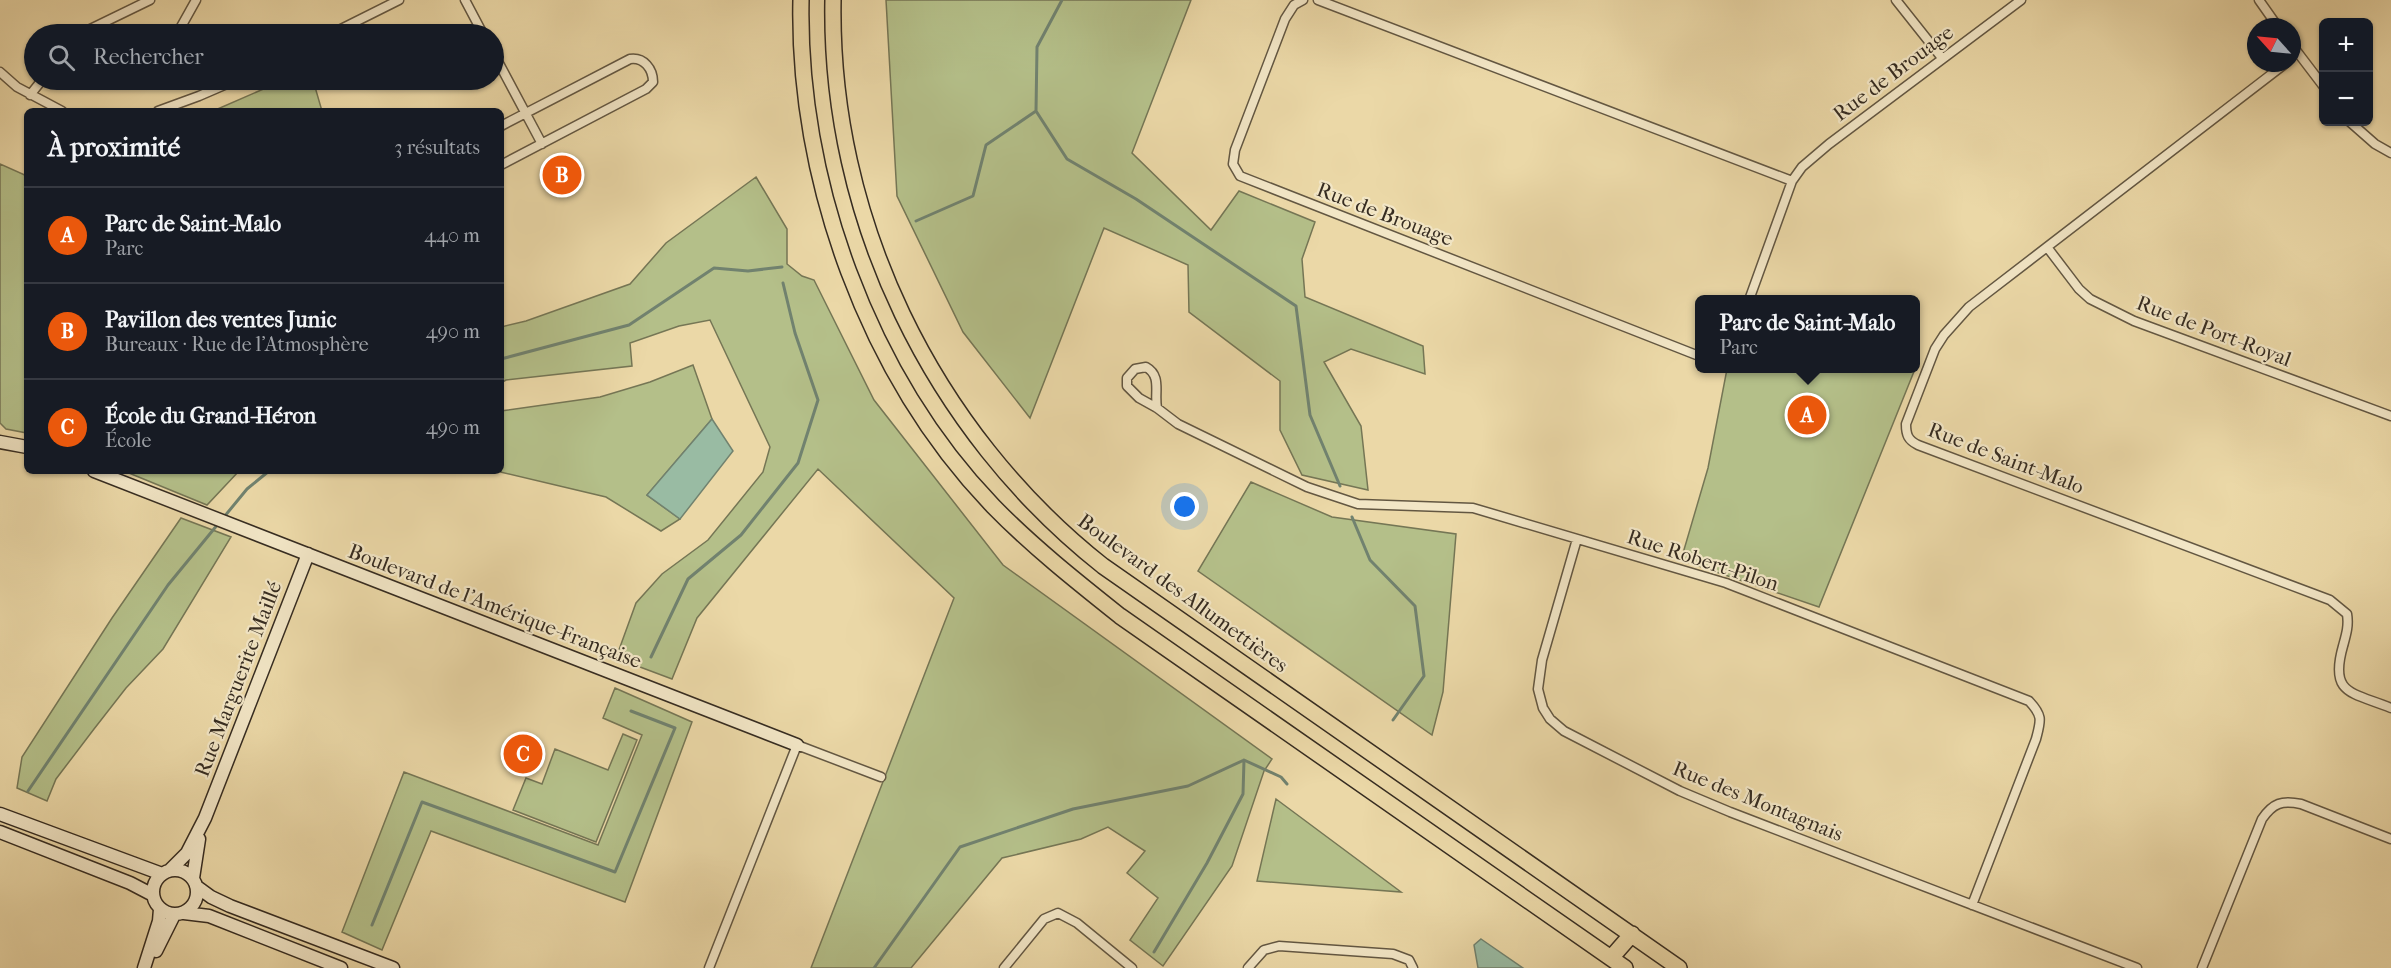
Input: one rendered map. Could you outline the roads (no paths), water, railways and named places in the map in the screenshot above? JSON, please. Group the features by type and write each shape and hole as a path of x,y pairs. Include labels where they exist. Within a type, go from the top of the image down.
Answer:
{"highway":[{"path":"801,0 802,42 809,119 825,197 848,268 878,336 902,381 933,431 978,488 1043,555 1120,616 1625,968"},
{"name":"Boulevard des Allumettières","path":"833,0 833,40 841,122 853,180 877,257 910,330 936,377 973,433 1004,472 1062,531 1103,566 1679,968"},
{"path":"1611,958 1632,934"}],"street":[{"path":"101,24 150,0"},
{"path":"183,24 196,0"},
{"path":"351,24 399,0"},
{"path":"465,0 478,24"},
{"name":"Rue de Brouage","path":"1304,0 1294,5 1285,19 1235,150 1233,164 1240,176 1695,354"},
{"path":"1318,0 1792,181"},
{"path":"1896,0 1942,58"},
{"name":"Rue de Brouage","path":"1751,295 1792,181 1802,167 1828,144 2021,0"},
{"path":"2259,0 2272,18"},
{"path":"504,125 630,59 641,59 654,77 653,82 646,89 504,163"},
{"path":"2301,62 2319,82"},
{"path":"0,72 30,95 56,108"},
{"name":"Rue de Saint-Malo","path":"2274,72 1969,308 1944,335 1935,349 1906,424 1906,434 1918,445 2330,600 2347,614 2349,624 2337,665 2337,676 2340,683 2358,695 2391,708"},
{"path":"504,73 542,144"},
{"path":"30,95 34,90"},
{"path":"166,108 213,90"},
{"path":"2355,126 2375,144 2391,153"},
{"name":"Rue de Port-Royal","path":"2047,247 2079,289 2102,306 2134,321 2391,416"},
{"name":"Rue Robert-Pilon","path":"1157,408 1155,373 1146,367 1135,369 1127,378 1127,386 1139,398 1178,423 1307,487 1339,499 1371,505 1473,508 1726,584 2029,701 2041,719 2036,739 1972,905"},
{"path":"0,442 24,446"},
{"name":"Boulevard de l'Amérique-Française","path":"102,474 881,777"},
{"name":"Rue des Montagnais","path":"1577,539 1542,660 1538,689 1542,708 1550,719 1564,731 1680,791 2137,968"},
{"name":"Rue Marguerite Maillé","path":"166,872 187,853 204,818 308,554"},
{"path":"709,968 797,745"},
{"path":"2202,968 2262,819 2277,803 2288,801 2301,804 2391,839"},
{"path":"0,814 166,872 186,873 211,897 230,906 393,968"},
{"name":"Rue Marguerite Maillé","path":"195,882 195,856 204,818"},
{"path":"0,832 130,883 153,895"},
{"path":"146,968 159,921 160,909 153,895 153,887 166,872"},
{"path":"146,968 179,914 195,902 195,882"},
{"path":"160,909 179,914 209,916 341,968"},
{"path":"1004,968 1044,919 1058,913 1077,923 1132,968"},
{"path":"1248,968 1264,950 1279,946 1393,954 1409,960 1413,968"}],"waterway":[{"path":"916,221 973,196 986,145 1036,111 1037,47 1062,0"},
{"path":"1036,111 1067,159 1136,199 1296,306 1310,415 1340,486"},
{"path":"504,358 629,325 714,268 748,271 782,267"},
{"path":"651,657 688,579 741,535 798,463 818,400 795,333 783,283"},
{"path":"224,517 247,489 265,474"},
{"path":"1352,517 1370,560 1415,606 1424,676 1393,720"},
{"path":"28,791 168,585 218,524"},
{"path":"372,925 422,802 615,872 675,728 631,711"},
{"path":"1154,952 1207,863 1243,794 1244,760"},
{"path":"874,968 960,847 1073,809 1188,786 1244,760 1281,777 1287,784"}],"place":[{"name":"Pavillon des ventes Junic","path":"562,175"},
{"name":"Parc de Saint-Malo","path":"1807,415"},
{"name":"École du Grand-Héron","path":"523,754"}]}
